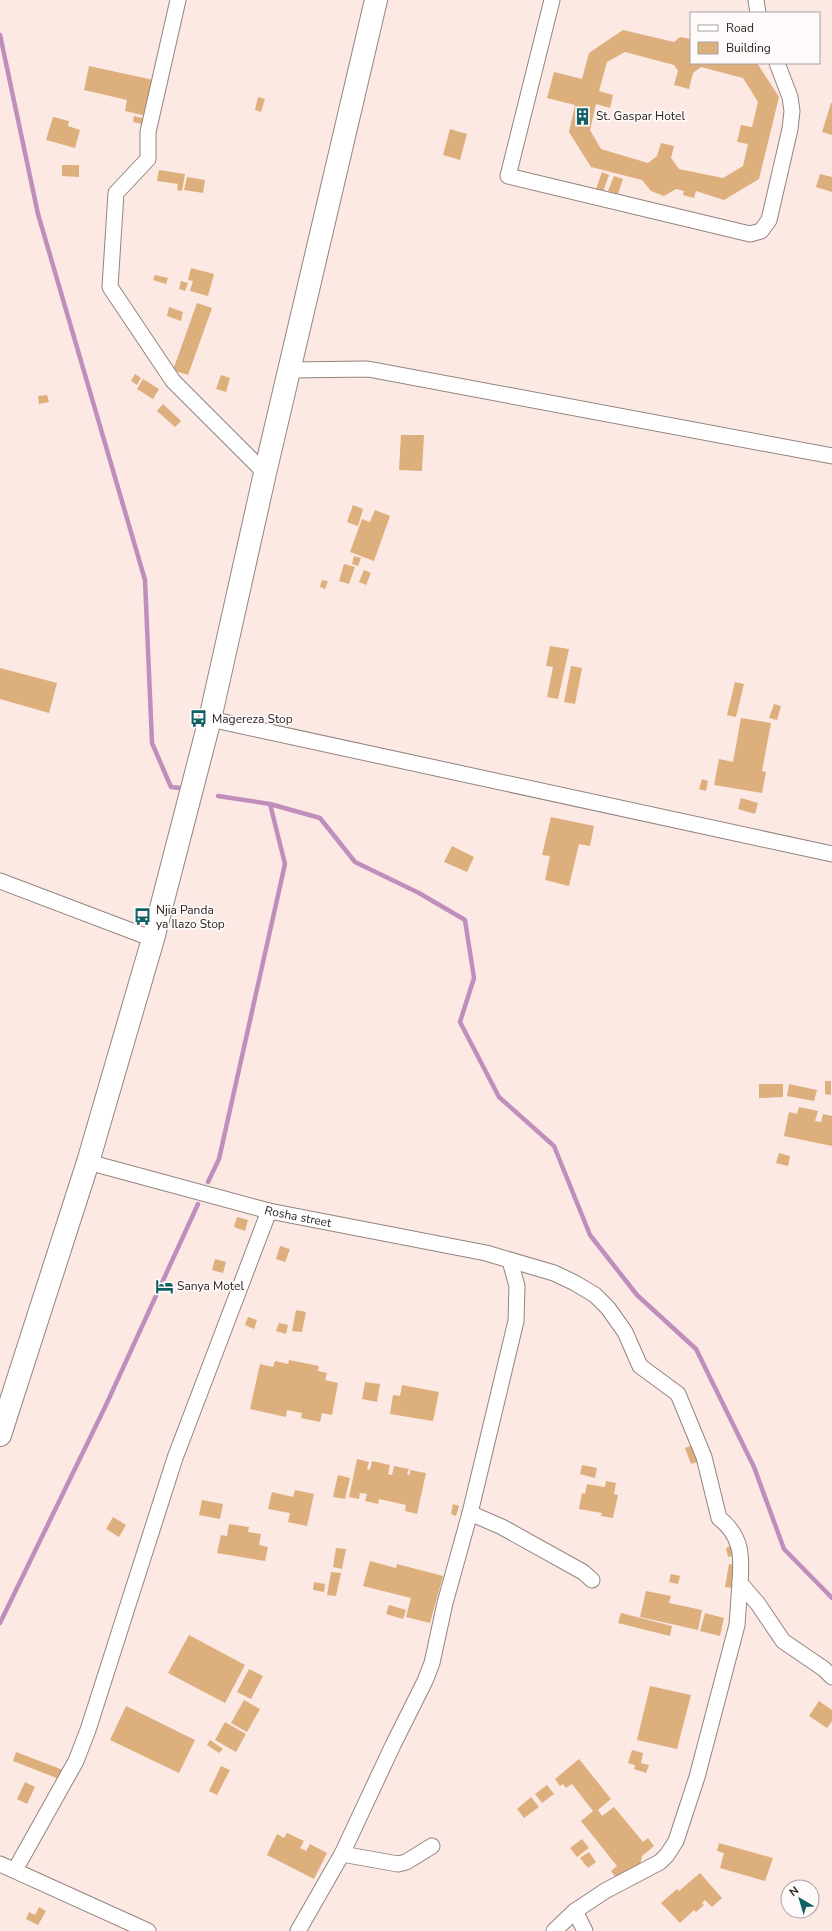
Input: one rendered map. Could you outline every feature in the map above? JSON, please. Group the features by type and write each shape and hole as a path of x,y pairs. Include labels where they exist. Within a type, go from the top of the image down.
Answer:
{"highway":[{"path":"0,1435 88,1162 153,939 210,719 265,473 376,0"}],"street":[{"path":"178,0 148,132 148,159 116,194 110,287 173,381 265,473"},
{"path":"552,0 508,176 750,234 761,231 770,220 790,129 792,111 790,97 777,64"},
{"path":"756,0 758,12"},
{"path":"289,370 368,369 832,456"},
{"path":"210,719 832,854"},
{"path":"0,881 153,939"},
{"name":"Rosha street","path":"88,1162 269,1211 486,1253 562,1276 595,1295 608,1308 622,1326 640,1366 678,1394 704,1457 719,1518 726,1523 739,1542 742,1563 737,1625 697,1777 676,1841 667,1855 652,1868 605,1892 575,1911 554,1931"},
{"path":"15,1870 76,1760 88,1730 175,1458 269,1211"},
{"path":"298,1931 342,1854 393,1745 426,1681 432,1663 445,1603 470,1513 516,1321 517,1286 510,1261"},
{"path":"470,1513 515,1534 583,1572 592,1580"},
{"path":"740,1583 758,1604 783,1642 824,1669 832,1677"},
{"path":"342,1854 398,1864 406,1862 432,1846"},
{"path":"0,1864 148,1931"},
{"path":"575,1911 585,1931"}],"building":[{"name":"St. Gaspar Hotel","path":"623,30 674,42 680,37 690,39 690,64 758,64 779,97 759,179 724,200 696,191 694,198 683,195 684,191 676,189 664,196 651,191 642,180 591,167 569,132 575,105 547,98 554,72 582,79 589,53","holes":["625,52 674,65 678,71 674,85 689,89 693,73 701,67 743,78 758,102 752,127 741,125 737,142 748,144 743,166 723,178 679,169 671,158 674,146 661,143 657,156 648,163 601,149 590,130 596,104 610,108 613,95 599,91 607,62"]},
{"path":"89,66 158,81 150,117 125,111 127,100 84,90"},
{"path":"258,97 265,99 261,112 255,110"},
{"path":"832,103 832,135 822,132"},
{"path":"134,116 147,119 146,125 133,122"},
{"path":"53,117 69,121 68,126 80,130 75,148 46,140"},
{"path":"450,129 467,134 460,160 443,155"},
{"path":"62,165 79,165 79,177 62,176"},
{"path":"159,170 185,174 182,191 177,190 178,184 157,181"},
{"path":"602,172 609,175 603,192 596,189"},
{"path":"820,174 832,177 832,192 816,187"},
{"path":"614,176 623,179 618,194 608,191"},
{"path":"187,177 205,180 203,193 184,190"},
{"path":"191,268 214,274 208,296 190,291 193,281 188,280"},
{"path":"155,275 168,278 166,284 153,280"},
{"path":"181,281 188,283 185,291 179,289"},
{"path":"197,303 212,308 188,375 173,370"},
{"path":"169,307 183,312 181,321 167,316"},
{"path":"135,374 141,378 137,385 131,381"},
{"path":"221,375 230,378 226,392 216,389"},
{"path":"143,379 159,389 153,399 137,389"},
{"path":"47,395 49,402 39,404 38,396"},
{"path":"163,404 181,421 175,427 157,411"},
{"path":"401,435 424,435 422,471 399,470"},
{"path":"353,505 363,509 358,526 347,522"},
{"path":"375,510 390,516 374,561 350,552 362,519 370,522"},
{"path":"354,556 361,558 358,566 352,564"},
{"path":"344,564 355,567 349,584 339,581"},
{"path":"364,570 371,573 366,585 359,582"},
{"path":"322,580 328,581 325,589 320,587"},
{"path":"550,646 569,649 558,699 547,697 553,667 546,666"},
{"path":"571,666 582,668 575,704 564,702"},
{"path":"0,668 57,683 49,713 0,699"},
{"path":"735,682 744,684 736,717 727,715"},
{"path":"774,704 781,706 777,720 769,718"},
{"path":"741,718 771,723 762,771 766,772 762,793 714,785 719,759 733,762"},
{"path":"702,779 708,781 706,791 699,789"},
{"path":"741,798 758,803 755,814 738,809"},
{"path":"551,817 594,826 590,846 579,844 569,886 545,880 550,856 542,855"},
{"path":"452,846 474,857 467,872 444,862"},
{"path":"825,1081 831,1081 831,1095 825,1094"},
{"path":"759,1084 783,1084 783,1097 759,1098"},
{"path":"789,1084 817,1090 814,1101 787,1096"},
{"path":"799,1107 818,1111 815,1121 821,1122 823,1114 832,1116 832,1146 784,1136 789,1112 797,1114"},
{"path":"779,1153 790,1156 788,1166 776,1163"},
{"path":"237,1217 248,1220 245,1231 234,1227"},
{"path":"280,1246 290,1249 285,1262 276,1259"},
{"path":"215,1259 226,1262 223,1273 212,1270"},
{"path":"296,1310 306,1312 302,1332 292,1331"},
{"path":"248,1317 257,1320 254,1329 245,1325"},
{"path":"279,1323 288,1325 286,1334 276,1331"},
{"path":"289,1360 319,1366 318,1371 327,1373 325,1380 338,1383 332,1415 322,1413 320,1422 301,1418 302,1413 287,1410 286,1417 250,1409 260,1364 273,1367 275,1361 288,1364"},
{"path":"365,1382 380,1384 377,1402 362,1399"},
{"path":"402,1385 439,1392 433,1421 390,1414 393,1395 400,1396"},
{"path":"695,1444 701,1461 691,1464 685,1448"},
{"path":"357,1459 369,1462 367,1469 370,1470 372,1461 390,1465 388,1474 392,1475 394,1466 409,1469 407,1474 410,1475 410,1470 426,1473 417,1514 405,1511 406,1505 379,1499 378,1504 365,1501 367,1494 360,1493 359,1499 349,1497"},
{"path":"582,1465 597,1468 595,1478 580,1474"},
{"path":"338,1475 350,1478 345,1499 333,1497"},
{"path":"606,1481 616,1483 614,1494 618,1495 613,1518 601,1516 602,1513 579,1509 582,1493 585,1494 587,1484 605,1487"},
{"path":"295,1490 314,1494 307,1526 288,1522 290,1513 268,1509 272,1492 293,1497"},
{"path":"202,1500 223,1504 220,1519 199,1515"},
{"path":"453,1504 459,1506 456,1516 451,1514"},
{"path":"113,1517 126,1525 119,1537 106,1529"},
{"path":"229,1524 249,1527 248,1532 261,1534 259,1545 268,1547 265,1561 217,1553 221,1535 227,1536"},
{"path":"733,1545 736,1555 728,1557 726,1548"},
{"path":"336,1548 346,1549 342,1569 333,1567"},
{"path":"370,1561 396,1568 397,1564 443,1576 430,1623 406,1617 411,1598 363,1586"},
{"path":"729,1564 737,1565 733,1588 725,1587"},
{"path":"331,1572 341,1573 336,1596 327,1595"},
{"path":"671,1574 680,1576 678,1584 669,1582"},
{"path":"314,1582 325,1584 324,1592 313,1590"},
{"path":"646,1591 671,1596 669,1603 702,1610 698,1630 640,1617"},
{"path":"389,1605 406,1610 403,1619 386,1614"},
{"path":"621,1613 672,1626 670,1636 618,1623"},
{"path":"705,1613 724,1618 720,1636 700,1631"},
{"path":"189,1635 245,1665 225,1703 168,1673"},
{"path":"249,1669 263,1676 251,1699 237,1692"},
{"path":"650,1686 691,1695 677,1749 637,1740"},
{"path":"244,1700 260,1709 247,1732 231,1723"},
{"path":"819,1701 832,1710 832,1721 827,1728 809,1716"},
{"path":"126,1706 195,1740 179,1773 110,1740"},
{"path":"225,1722 246,1734 236,1752 215,1740"},
{"path":"210,1740 223,1749 219,1753 207,1745"},
{"path":"632,1750 643,1753 641,1763 649,1765 646,1773 634,1769 635,1765 628,1763"},
{"path":"16,1752 63,1770 59,1779 13,1761"},
{"path":"579,1759 611,1799 598,1810 602,1816 614,1807 643,1842 648,1838 654,1846 642,1856 639,1870 617,1879 611,1871 617,1866 581,1821 593,1811 572,1784 566,1788 563,1784 560,1786 555,1779"},
{"path":"221,1766 230,1770 217,1795 209,1791"},
{"path":"25,1782 35,1787 27,1804 17,1799"},
{"path":"547,1785 554,1794 542,1803 535,1794"},
{"path":"531,1797 539,1807 524,1818 517,1809"},
{"path":"287,1833 304,1841 300,1848 306,1851 310,1844 327,1853 314,1879 267,1855 277,1834 284,1838"},
{"path":"582,1839 589,1848 577,1857 570,1848"},
{"path":"719,1843 773,1858 765,1881 720,1868 724,1853 717,1851"},
{"path":"589,1852 596,1862 588,1868 580,1858"},
{"path":"700,1873 722,1898 712,1907 705,1900 702,1903 704,1905 696,1912 694,1910 680,1923 661,1903 677,1889 679,1891"},
{"path":"39,1907 46,1911 38,1925 26,1919 29,1912 35,1915"}],"waterway":[{"path":"0,35 38,214 145,580 152,743 171,787 180,788"},
{"path":"208,1182 219,1159 285,864 270,804 218,796"},
{"path":"270,804 320,818 355,862 419,893 465,920 474,978 460,1022 499,1097 554,1146 590,1235 637,1295 696,1349 754,1467 784,1549 832,1598"},
{"path":"0,1623 106,1405 198,1204"}],"place":[{"name":"St. Gaspar Hotel","path":"583,116"},
{"name":"Magereza Stop","path":"199,719"},
{"name":"Njia Panda ya Ilazo Stop","path":"143,917"},
{"name":"Sanya Motel","path":"164,1286"}]}
